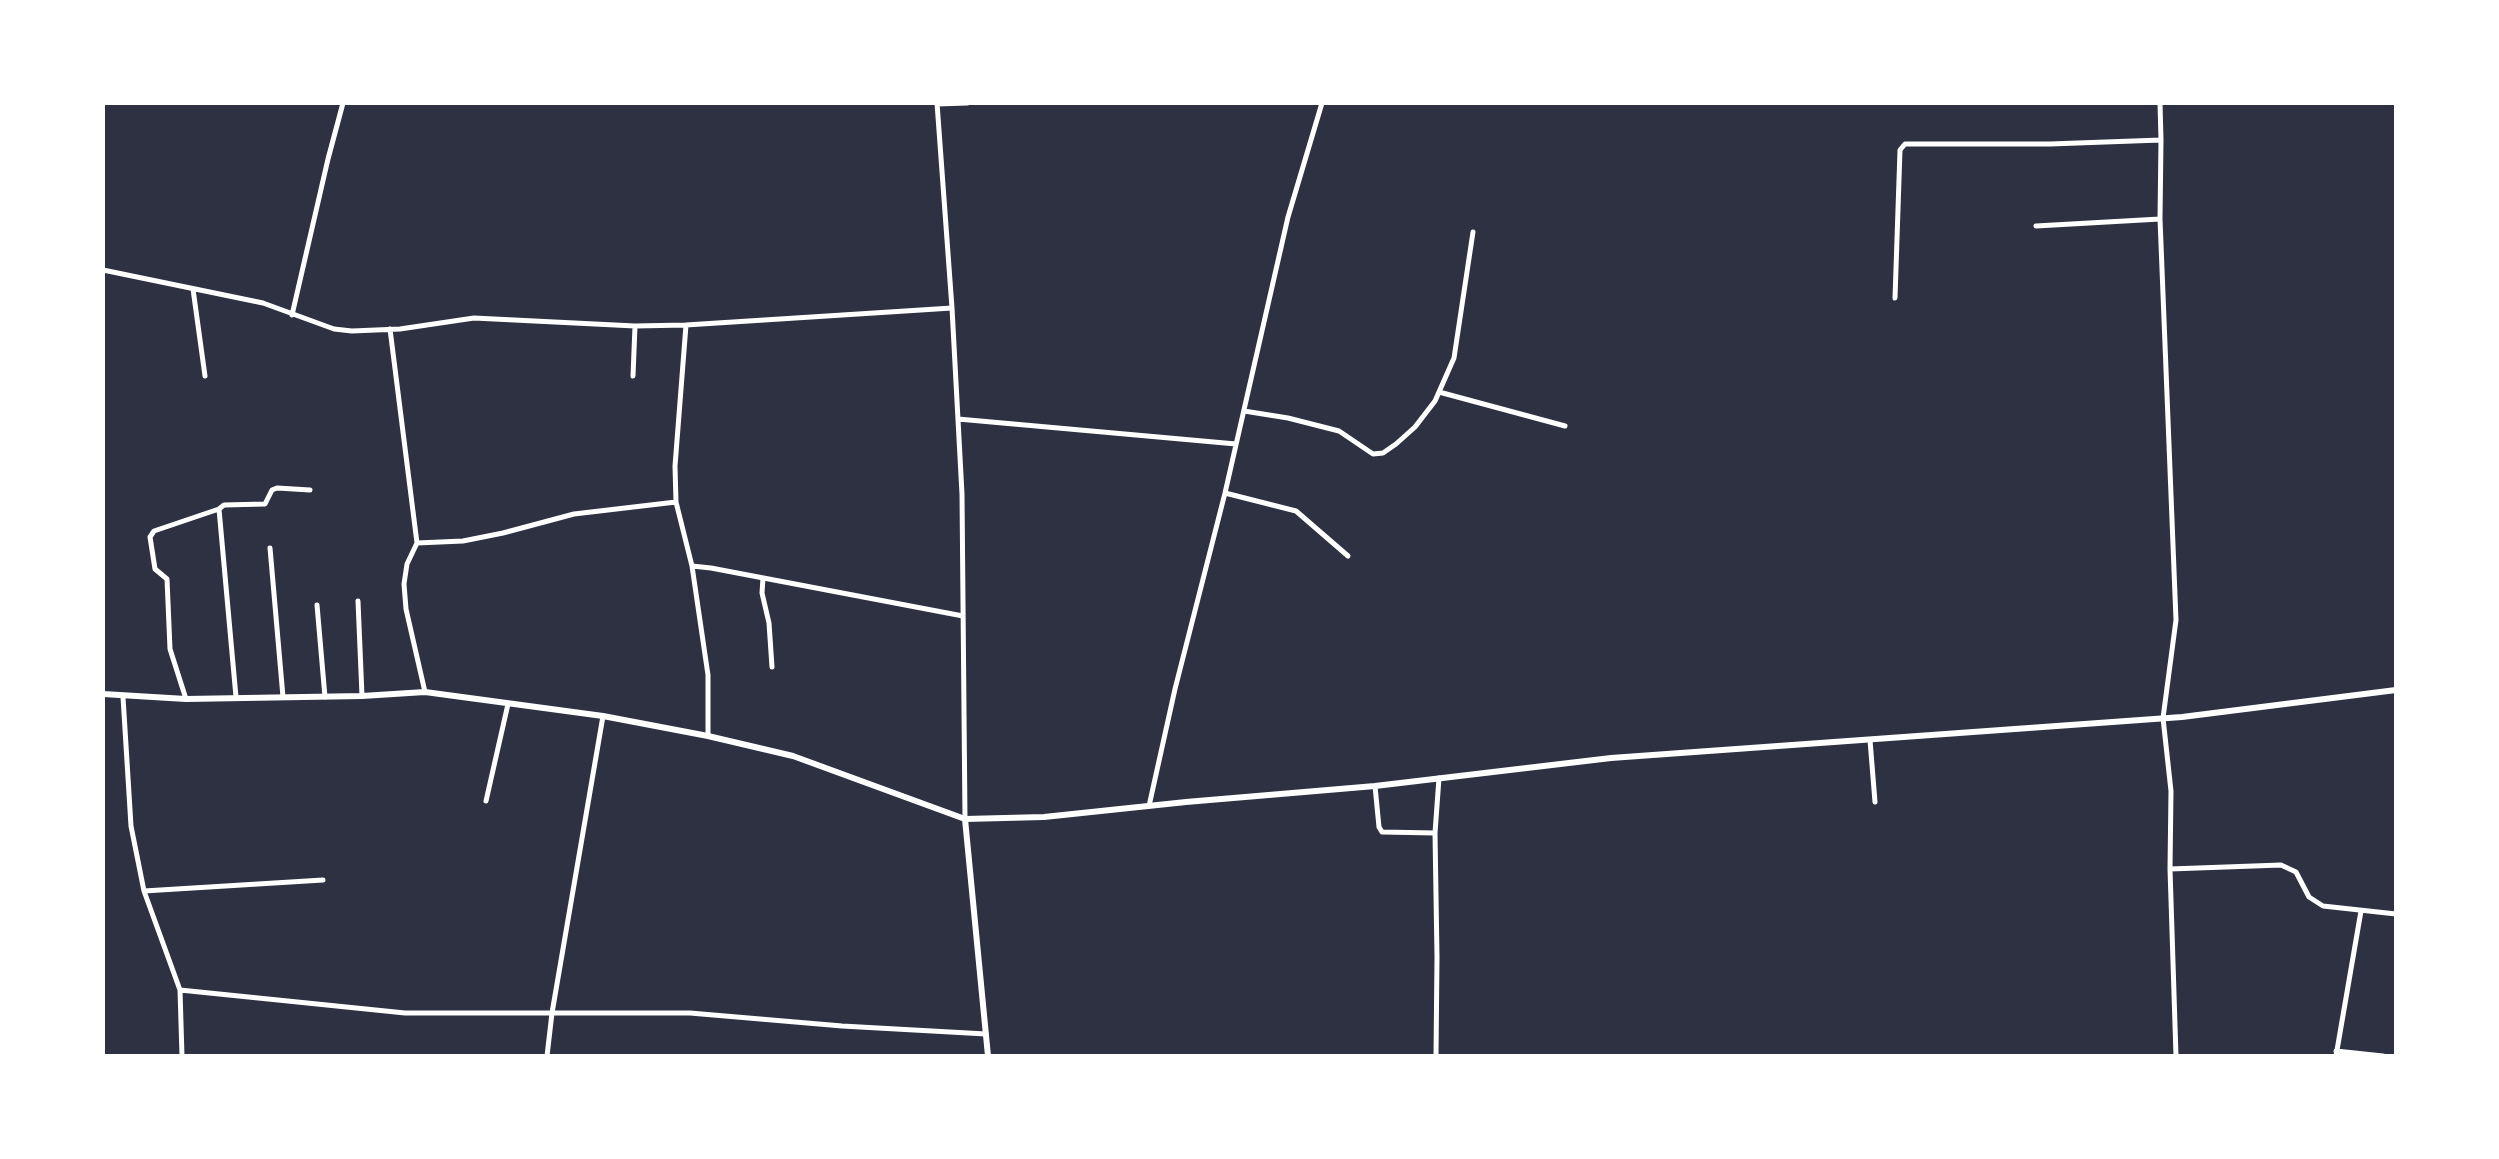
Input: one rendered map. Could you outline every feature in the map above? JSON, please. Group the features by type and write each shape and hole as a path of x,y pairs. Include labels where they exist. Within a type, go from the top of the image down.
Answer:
{"street":[{"path":"292,315 327,159 343,105 351,103"},
{"path":"967,103 937,103 962,494 965,819 988,1056"},
{"path":"1149,806 1288,217 1322,103"},
{"path":"2160,103 2160,219 2176,620 2163,718 2172,807 2169,869 2176,1056"},
{"path":"1895,298 1900,150 1905,144 2050,144 2161,139"},
{"path":"2036,226 2160,219"},
{"path":"1244,411 1288,418 1339,431 1373,454 1383,453 1396,444 1415,427 1439,392 1454,358 1473,232"},
{"path":"103,270 263,303 334,329 352,331 390,330 474,318 635,326 685,325 952,308"},
{"path":"193,289 205,376"},
{"path":"685,325 675,466 676,502 692,566 709,675 708,736"},
{"path":"633,376 635,326"},
{"path":"390,330 417,543 407,564 404,584 406,608 425,692"},
{"path":"1439,392 1565,426"},
{"path":"958,419 1236,444"},
{"path":"186,699 170,649 167,579 155,569 150,537 154,531 224,505 265,504 272,491 277,488 310,490"},
{"path":"1225,493 1296,511 1348,556"},
{"path":"417,543 463,541 574,514 676,502"},
{"path":"219,509 236,697"},
{"path":"270,548 283,698"},
{"path":"692,566 963,616"},
{"path":"763,578 762,593 769,623 772,667"},
{"path":"358,601 362,696"},
{"path":"317,605 325,697"},
{"path":"103,694 186,699 362,696 425,692 603,716 793,756 965,819 1044,817 1375,786 1611,758 2163,718 2396,691"},
{"path":"123,697 131,826 144,891 180,990 182,1056"},
{"path":"486,801 508,704"},
{"path":"547,1056 603,716"},
{"path":"1870,740 1875,802"},
{"path":"1436,1056 1435,833 1439,778"},
{"path":"1375,786 1379,827 1382,832 1435,833"},
{"path":"2169,869 2281,864 2291,867 2309,897 2323,906 2396,914"},
{"path":"144,891 323,880"},
{"path":"2361,911 2336,1054 2383,1056"},
{"path":"180,990 405,1013 690,1013 842,1026 986,1034"}]}
